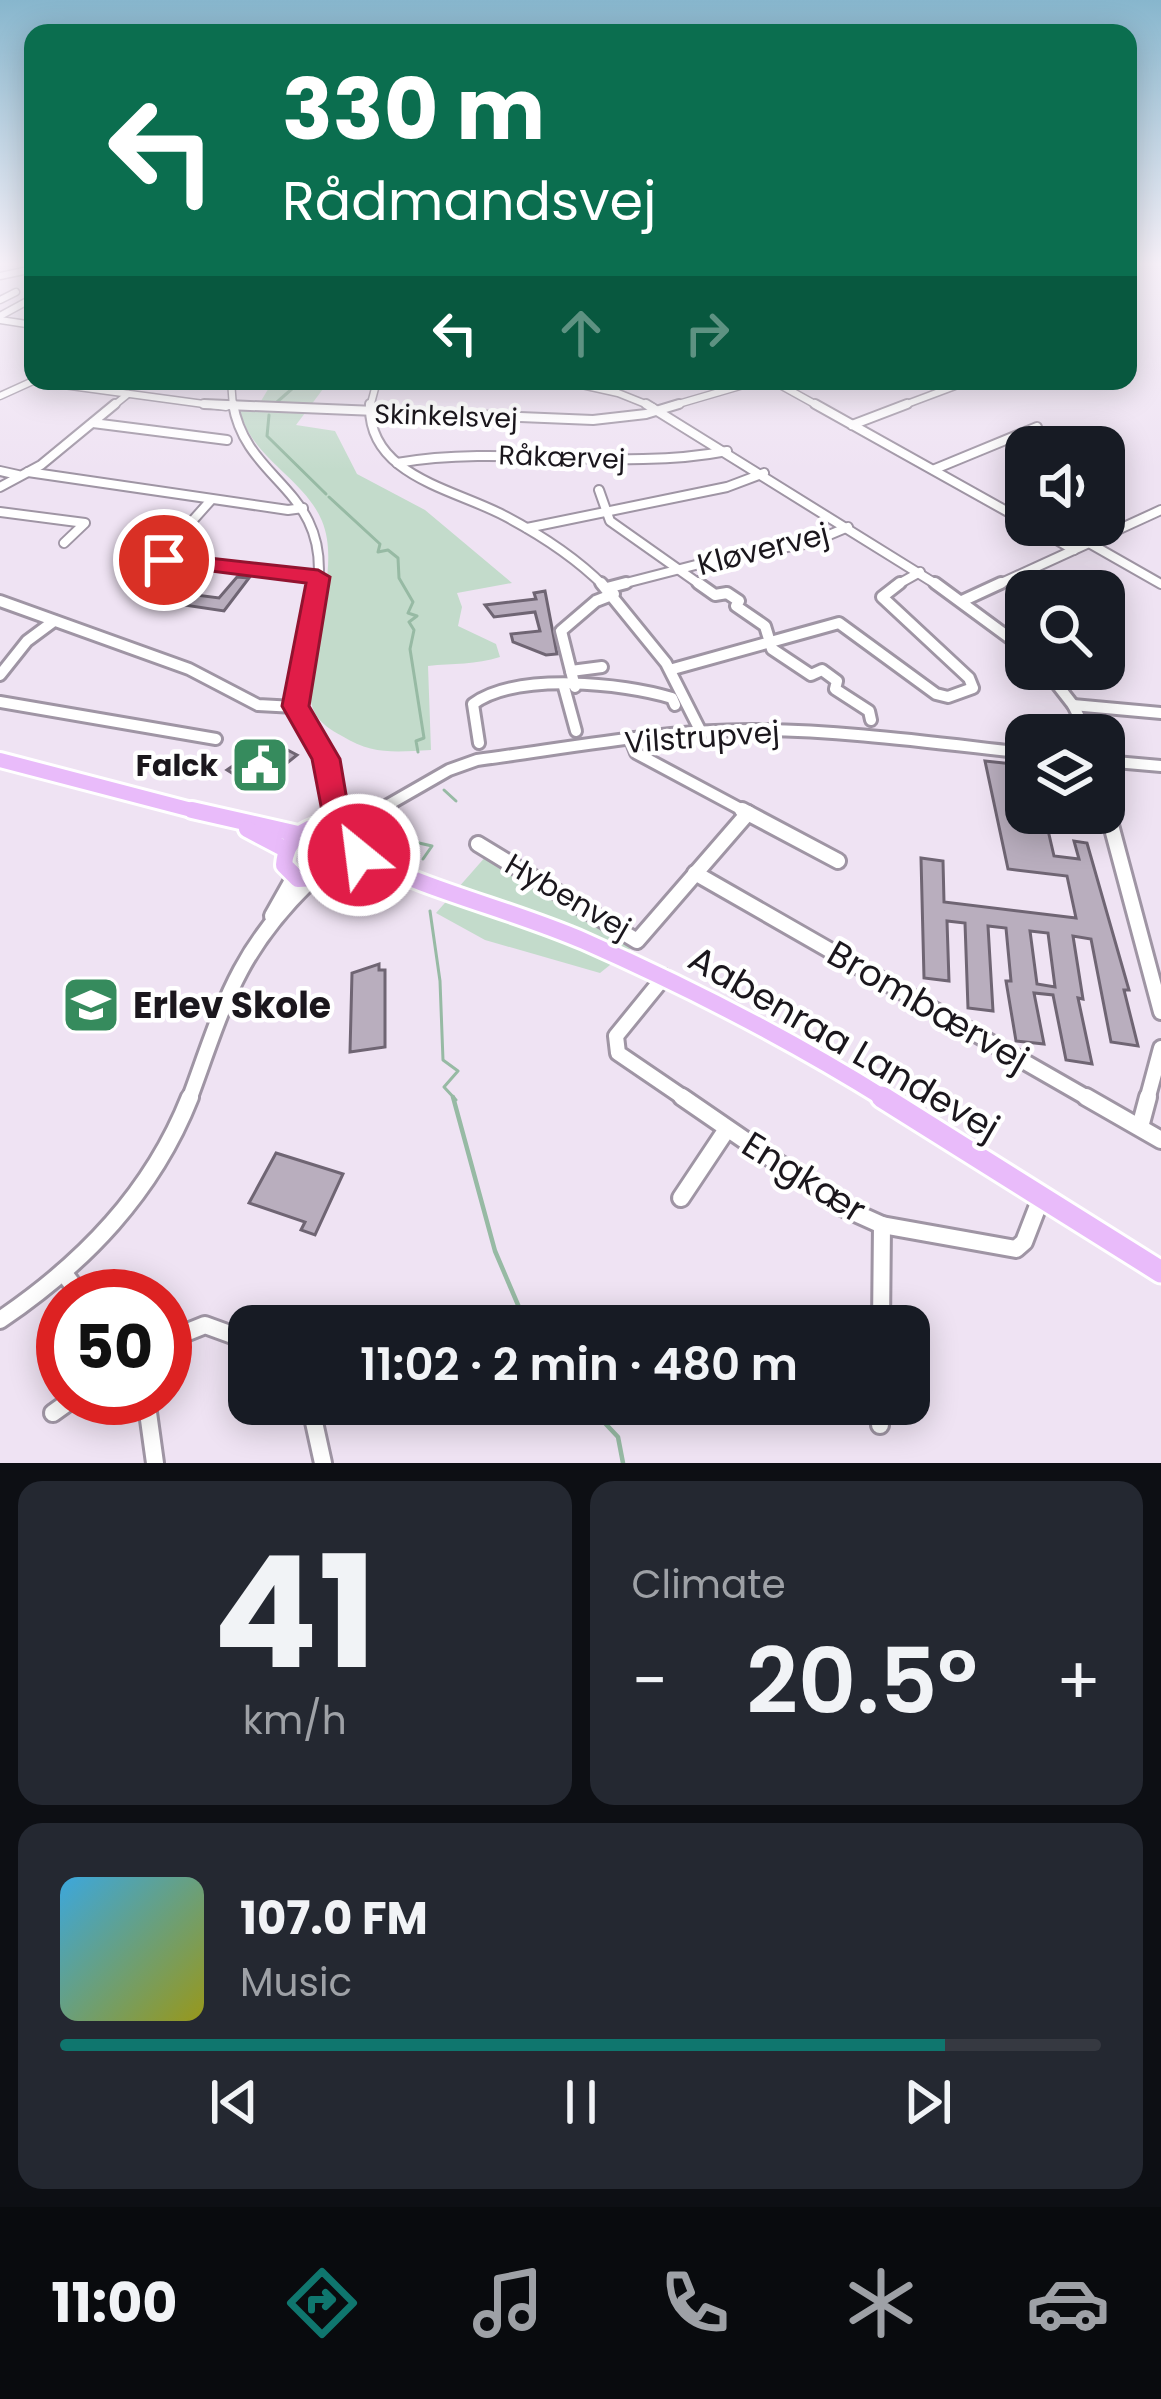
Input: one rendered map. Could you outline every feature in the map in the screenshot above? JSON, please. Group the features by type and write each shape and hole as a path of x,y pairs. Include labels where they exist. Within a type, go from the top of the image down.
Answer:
{"main road":[{"path":"0,760 97,780 237,824 298,834 344,834 347,871 333,879 301,879 284,865 285,849 298,834"},
{"path":"237,824 285,849"},
{"name":"Aabenraa Landevej","path":"344,834 410,881"},
{"name":"Aabenraa Landevej","path":"347,871 410,881 544,926 664,977 828,1063 1161,1272"}],"street":[{"name":"Skinkelsvej","path":"99,390 231,408 593,421 660,410 727,390"},
{"path":"231,390 237,431 303,508 319,548 295,706 326,759 344,834"},
{"path":"374,390 370,413 376,440 397,463 527,528 611,591 673,669 701,732"},
{"name":"Kløvervej","path":"605,390 660,410 764,473 920,572 1005,634"},
{"path":"790,390 1005,510"},
{"path":"853,424 944,390"},
{"path":"0,487 128,394"},
{"path":"92,423 226,440"},
{"path":"935,470 1005,440"},
{"name":"Råkærvej","path":"397,463 448,454 678,461 727,451"},
{"path":"0,470 303,508"},
{"path":"527,528 727,487 764,473"},
{"path":"598,490 606,500 604,510 610,521 715,595 727,593 739,601 736,606 765,626 770,644 811,675 822,670 837,681 835,689 872,712"},
{"path":"212,500 160,557 318,577"},
{"path":"1125,526 1161,510"},
{"path":"0,512 85,523 64,543"},
{"name":"Kløvervej","path":"611,591 678,570 810,543 848,526"},
{"path":"1067,546 1074,550"},
{"path":"962,601 1083,546"},
{"path":"1094,546 1161,584"},
{"path":"128,548 162,553"},
{"path":"162,580 178,561"},
{"path":"673,669 839,623 905,668 933,694 951,697 969,690 973,688 969,678 882,598 884,592 920,572"},
{"path":"576,731 562,631 611,591"},
{"path":"0,601 189,669 258,705 295,706"},
{"path":"0,675 26,641 54,621"},
{"path":"571,670 602,667"},
{"path":"479,742 473,704 488,691 532,686 652,689 672,698 675,705"},
{"path":"1061,690 1078,714"},
{"path":"0,702 216,739"},
{"path":"1073,705 1161,713"},
{"name":"Vilstrupvej","path":"344,834 433,778 477,760 631,740 701,732 851,734 1005,750"},
{"path":"631,740 636,753 838,861"},
{"path":"1125,762 1161,766"},
{"name":"Hybenvej","path":"478,844 638,941 748,813"},
{"path":"1114,834 1161,1012"},
{"name":"Brombærvej","path":"695,873 1161,1140"},
{"path":"67,1269 135,1198 172,1138 226,992 301,879"},
{"path":"1145,942 1161,946"},
{"name":"Engkær","path":"664,977 614,1045 619,1053 842,1207 882,1225 1016,1249 1024,1242 1041,1197"},
{"path":"1140,1127 1159,1079 1161,1048"},
{"name":"Engkær","path":"680,1198 727,1129"},
{"name":"Engkær","path":"880,1305 882,1225"},
{"path":"0,1320 36,1293"},
{"path":"192,1330 205,1325 228,1333"},
{"path":"150,1425 155,1463"},
{"path":"315,1425 323,1463"}],"green space":[{"path":"268,390 322,390 296,425 335,431 357,474 425,510 512,583 457,593 462,607 458,626 496,644 500,657 428,666 431,750 364,746 330,729 315,713 310,673 328,544 314,506 246,428 240,411 258,406"},
{"path":"487,855 635,945 600,973 485,940 436,913"}],"building":[{"path":"237,577 249,578 224,611 171,603 181,593 219,598"},
{"path":"545,591 557,654 546,655 513,642 511,634 540,631 535,612 494,617 485,605 536,599 534,593"},
{"name":"Falck","path":"278,745 297,755 256,788 227,770 259,750 266,754"},
{"path":"985,761 1005,763 1005,834 1049,834 1054,856 1079,859 1074,841 1087,843 1129,990 1124,990 1138,1046 1111,1042 1091,939 1073,936 1083,999 1078,998 1092,1064 1066,1060 1053,995 1034,993 1044,1044 1016,1041 1006,981 1011,981 1006,928 988,926 993,1011 968,1008 965,923 947,921 949,981 924,978 921,858 943,861 944,902 1076,918 1067,876 1008,869","holes":["1030,931 1048,933 1055,987 1037,984"]},
{"path":"379,964 379,970 385,970 385,1047 350,1052 352,973"},
{"path":"276,1153 343,1174 315,1235 301,1230 305,1222 249,1203"}],"waterway":[{"path":"277,402 291,390"},
{"path":"269,415 267,436 326,494"},
{"path":"329,497 380,544 378,552 388,550 398,558 399,578 413,602 408,613 417,616 409,622 414,630 410,649 424,738 416,741 418,752"},
{"path":"444,790 456,801"},
{"path":"419,843 432,846 423,859"},
{"path":"430,911 440,981 443,1060 458,1071 444,1087 456,1100"},
{"path":"453,1097 495,1251 518,1305"},
{"path":"607,1425 618,1437 623,1463"}],"place":[{"name":"Falck","path":"260,765"},
{"name":"Erlev Skole","path":"91,1005"}],"route":[{"path":"164,560 318,577 295,706 326,759 336,824 358,837 359,855"}]}
